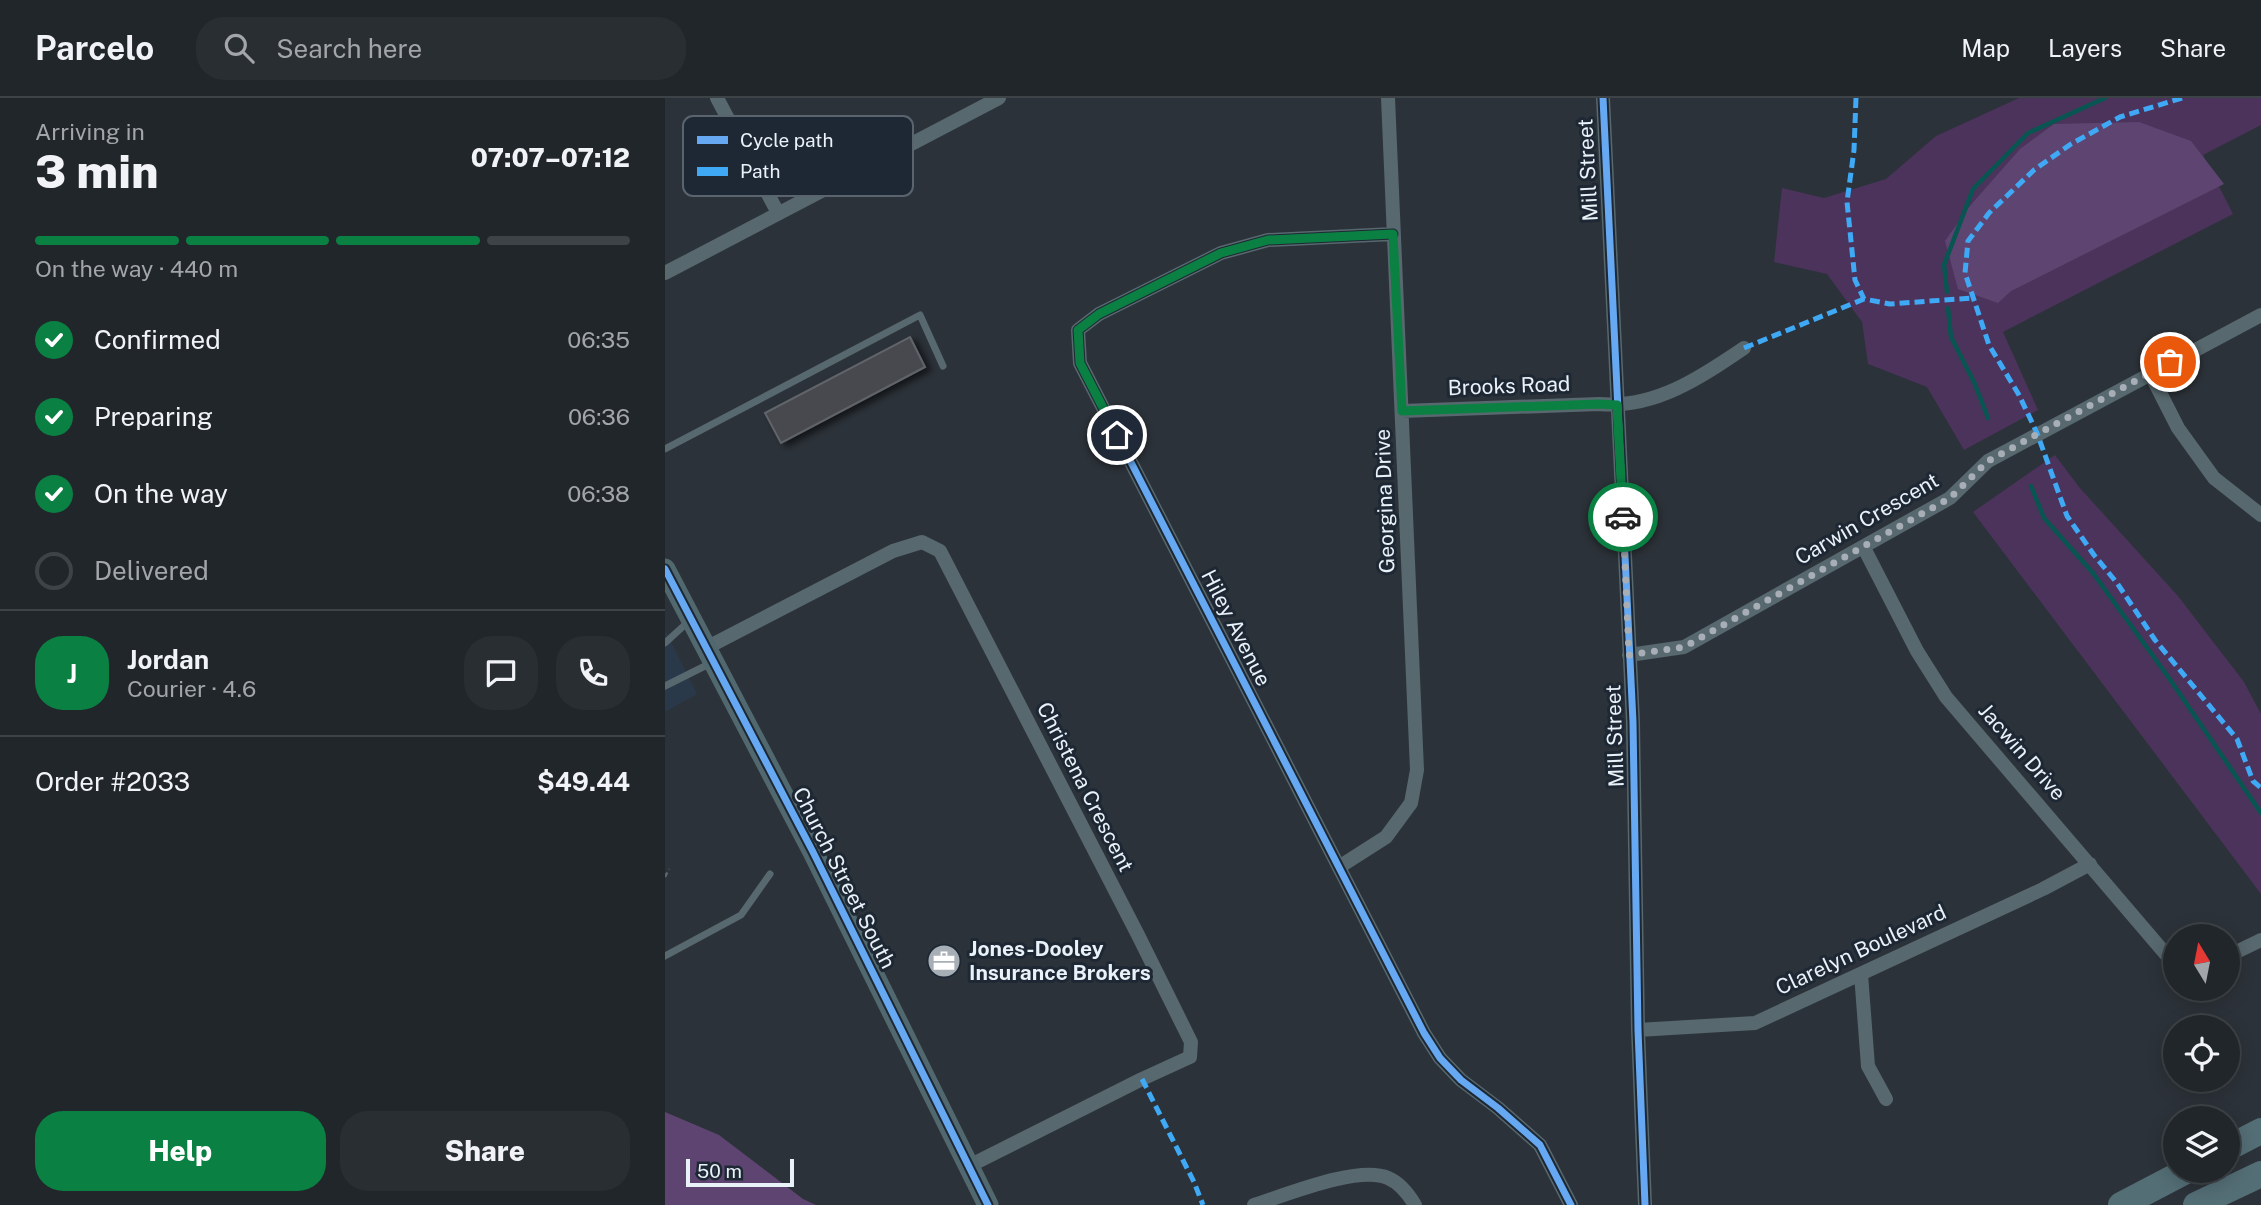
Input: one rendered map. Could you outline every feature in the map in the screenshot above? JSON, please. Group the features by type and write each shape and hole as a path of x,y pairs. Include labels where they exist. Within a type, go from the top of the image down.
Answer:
{"highway":[{"path":"2240,1142 2261,1131"},
{"path":"2196,1205 2261,1174"},
{"path":"2121,1205 2163,1183"}],"main road":[{"name":"Church Street South","path":"665,569 813,852 988,1205"}],"street":[{"path":"717,98 727,116"},
{"path":"913,143 999,98"},
{"name":"Georgina Drive","path":"1339,867 1386,837 1411,803 1417,770 1388,98"},
{"name":"Mill Street","path":"1603,98 1633,722 1638,1030 1645,1205"},
{"path":"769,196 778,213"},
{"path":"665,273 811,196"},
{"name":"Hiley Avenue","path":"1393,234 1268,240 1221,253 1099,314 1078,330 1080,363 1399,988 1440,1058 1461,1080 1540,1145 1570,1205"},
{"name":"Carwin Crescent","path":"1629,655 1684,647 1950,498 1988,461 2261,314"},
{"name":"Brooks Road","path":"1402,411 1617,405 1647,401 1708,373 1744,348"},
{"path":"2150,373 2178,428 2214,478 2261,515"},
{"name":"Christena Crescent","path":"710,655 893,551 922,542 940,551 1138,935 1191,1042 1190,1057 969,1166"},
{"name":"Jacwin Drive","path":"1864,548 1917,651 1946,697 2163,951"},
{"name":"Clarelyn Boulevard","path":"1638,1030 1755,1023 2043,889 2090,864"},
{"path":"2240,950 2261,940"},
{"path":"1861,974 1868,1066 1886,1098"},
{"path":"1254,1205 1354,1175 1388,1178 1409,1194 1415,1205"}],"lane":[{"path":"665,449 920,315 943,366"},
{"path":"665,643 691,619"},
{"path":"665,686 710,655"},
{"path":"665,957 741,915 770,874"}],"path":[{"path":"665,877 669,869"}],"shaded area":[{"path":"2019,98 2261,98 2261,125 2203,155 2233,214 2003,332 2038,410 1964,450 1927,387 1868,364 1862,322 1827,274 1774,262 1782,188 1824,198 1886,179 1936,136"},
{"path":"2139,122 2191,141 2224,184 2011,291 1998,303 1958,289 1945,241 1969,207 2020,149 2054,124"},
{"path":"2055,455 2079,487 2178,596 2244,682 2261,714 2261,894 1973,512"},
{"path":"665,630 697,694 665,712"},
{"path":"665,1112 719,1135 803,1199 816,1205 665,1205"}],"building":[{"path":"910,337 925,367 781,443 765,413"}],"waterway":[{"path":"1947,292 1944,265 1973,189 2028,133 2105,98"},
{"path":"1948,308 1951,337 1974,382 1988,418"},
{"path":"2031,486 2044,518 2093,573 2261,813"}],"marked path":[{"path":"1856,98 1854,150 1847,202 1855,280 1864,299 1890,304 1972,298"},
{"path":"2182,98 2120,117 2071,144 2034,170 1989,213 1968,241 1965,273 1989,345 2019,395 2037,433 2067,516 2155,640 2237,739 2253,781 2261,788"},
{"path":"1744,348 1864,299"},
{"path":"1142,1079 1203,1205"}],"cycle path":[{"path":"1603,98 1633,722 1638,1030 1645,1205"},
{"path":"1393,234 1268,240 1221,253 1099,314 1078,330 1080,363 1424,1033 1440,1058 1461,1080 1540,1145 1571,1205"},
{"path":"665,569 813,852 988,1205"}],"way so far":[{"path":"1623,517 1629,655 1684,647 1950,498 1988,461 2170,362"}],"place":[{"name":"Jones-Dooley Insurance Brokers","path":"944,961"}],"route":[{"path":"1117,435 1080,363 1078,330 1099,314 1221,253 1268,240 1393,234 1402,411 1617,405 1623,517"}]}
